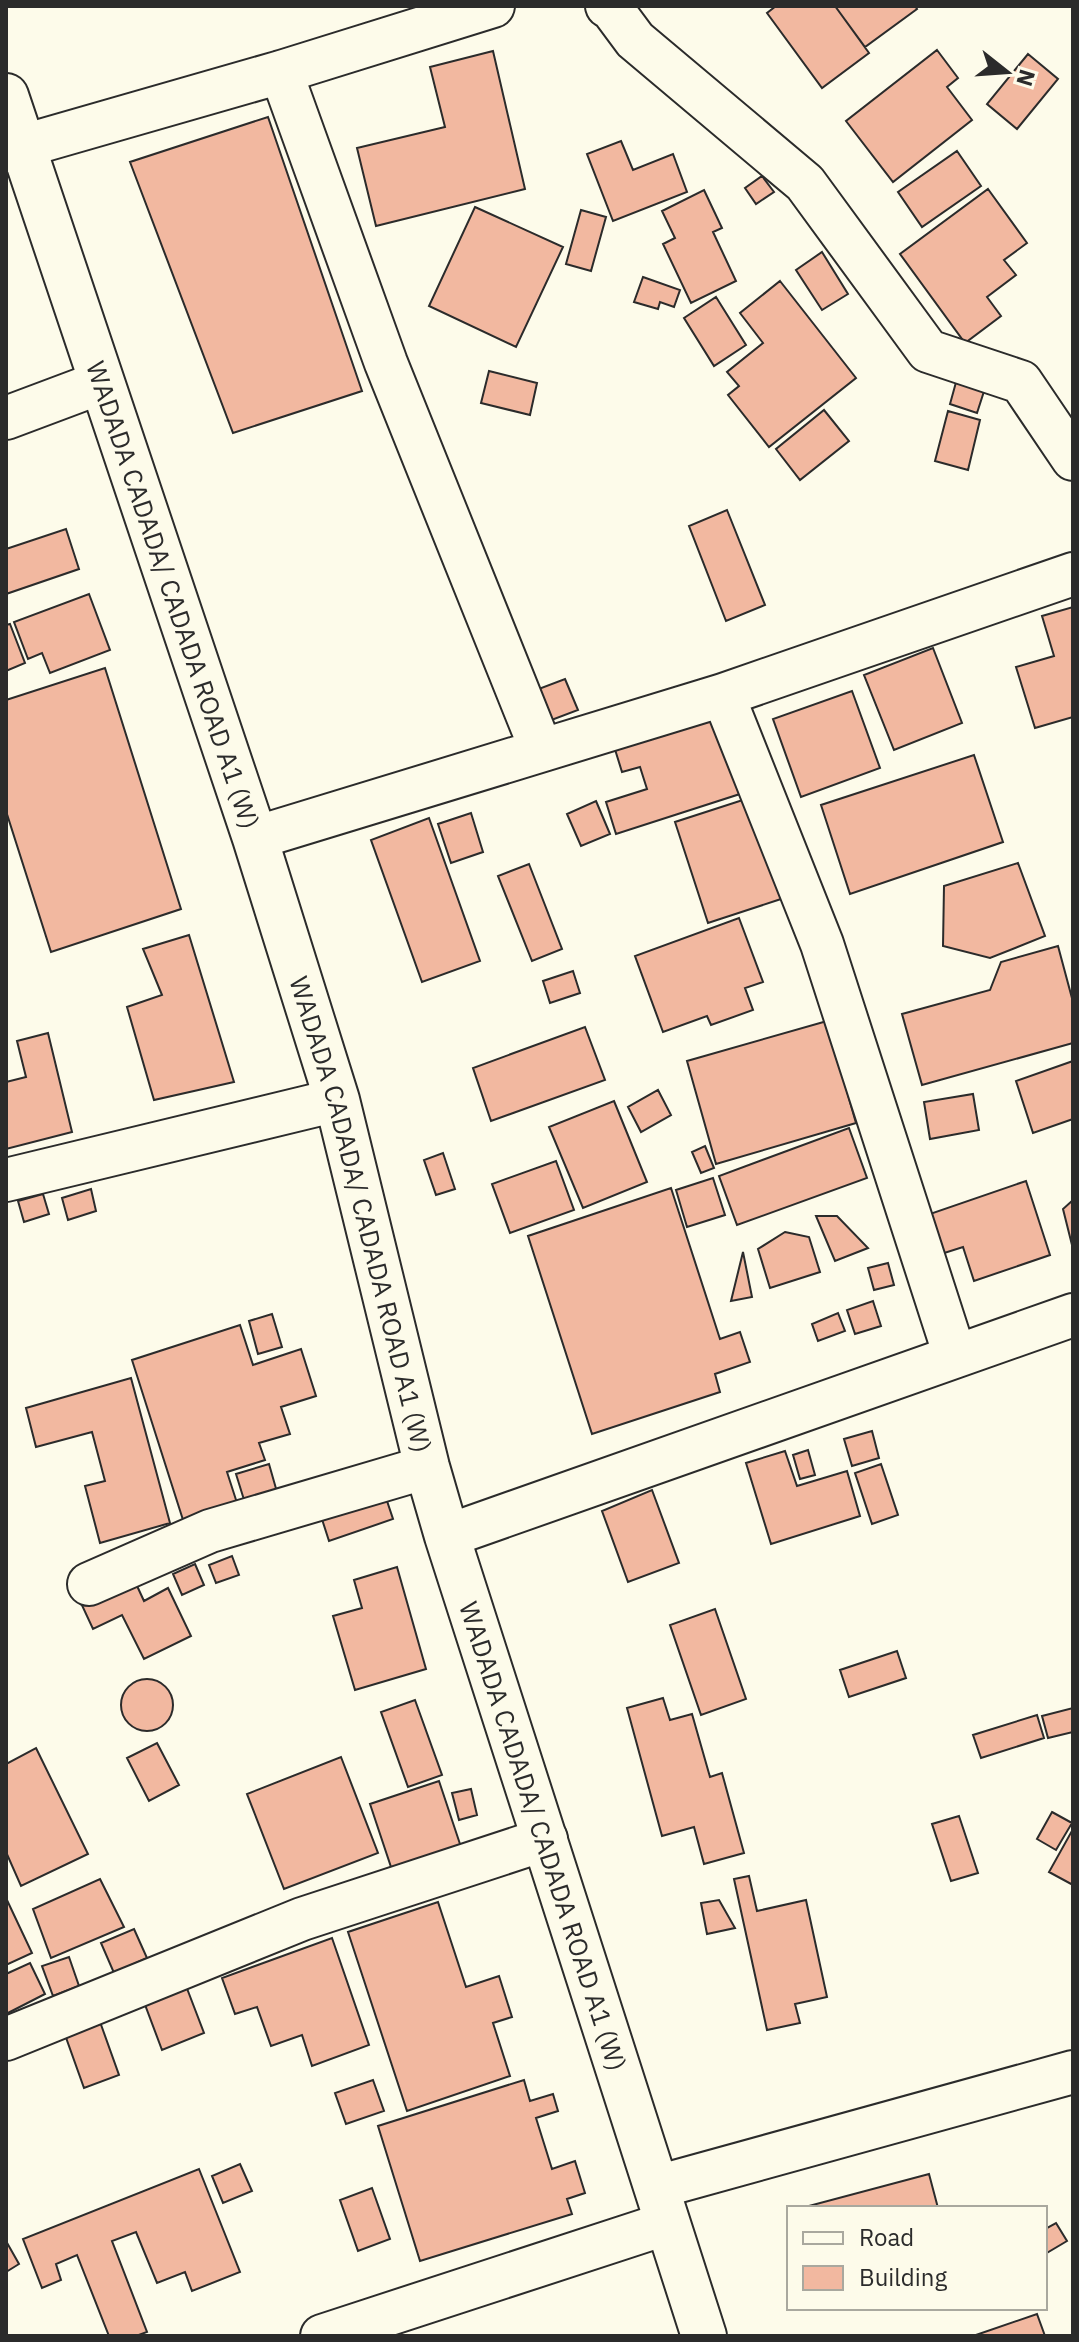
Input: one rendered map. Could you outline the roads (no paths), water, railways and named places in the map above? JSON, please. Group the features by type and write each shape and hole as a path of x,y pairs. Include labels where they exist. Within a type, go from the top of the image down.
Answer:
{"main road":[{"name":"WADADA CADADA/ CADADA ROAD A1 (W)","path":"6,96 14,148 102,382 255,838 337,1100 427,1467 447,1536 704,2336"}],"street":[{"path":"14,148 281,72 493,6"},
{"path":"607,6 635,40 805,183 928,351 1021,382 1073,459"},
{"path":"281,72 386,363 541,749"},
{"path":"6,418 102,382"},
{"path":"255,838 723,695 1073,574"},
{"path":"723,695 822,944 955,1356"},
{"path":"6,1180 337,1100"},
{"path":"447,1536 1073,1315"},
{"path":"89,1584 210,1531 427,1467"},
{"path":"6,2039 302,1919 546,1839"},
{"path":"322,2336 663,2205 1073,2072"}]}
